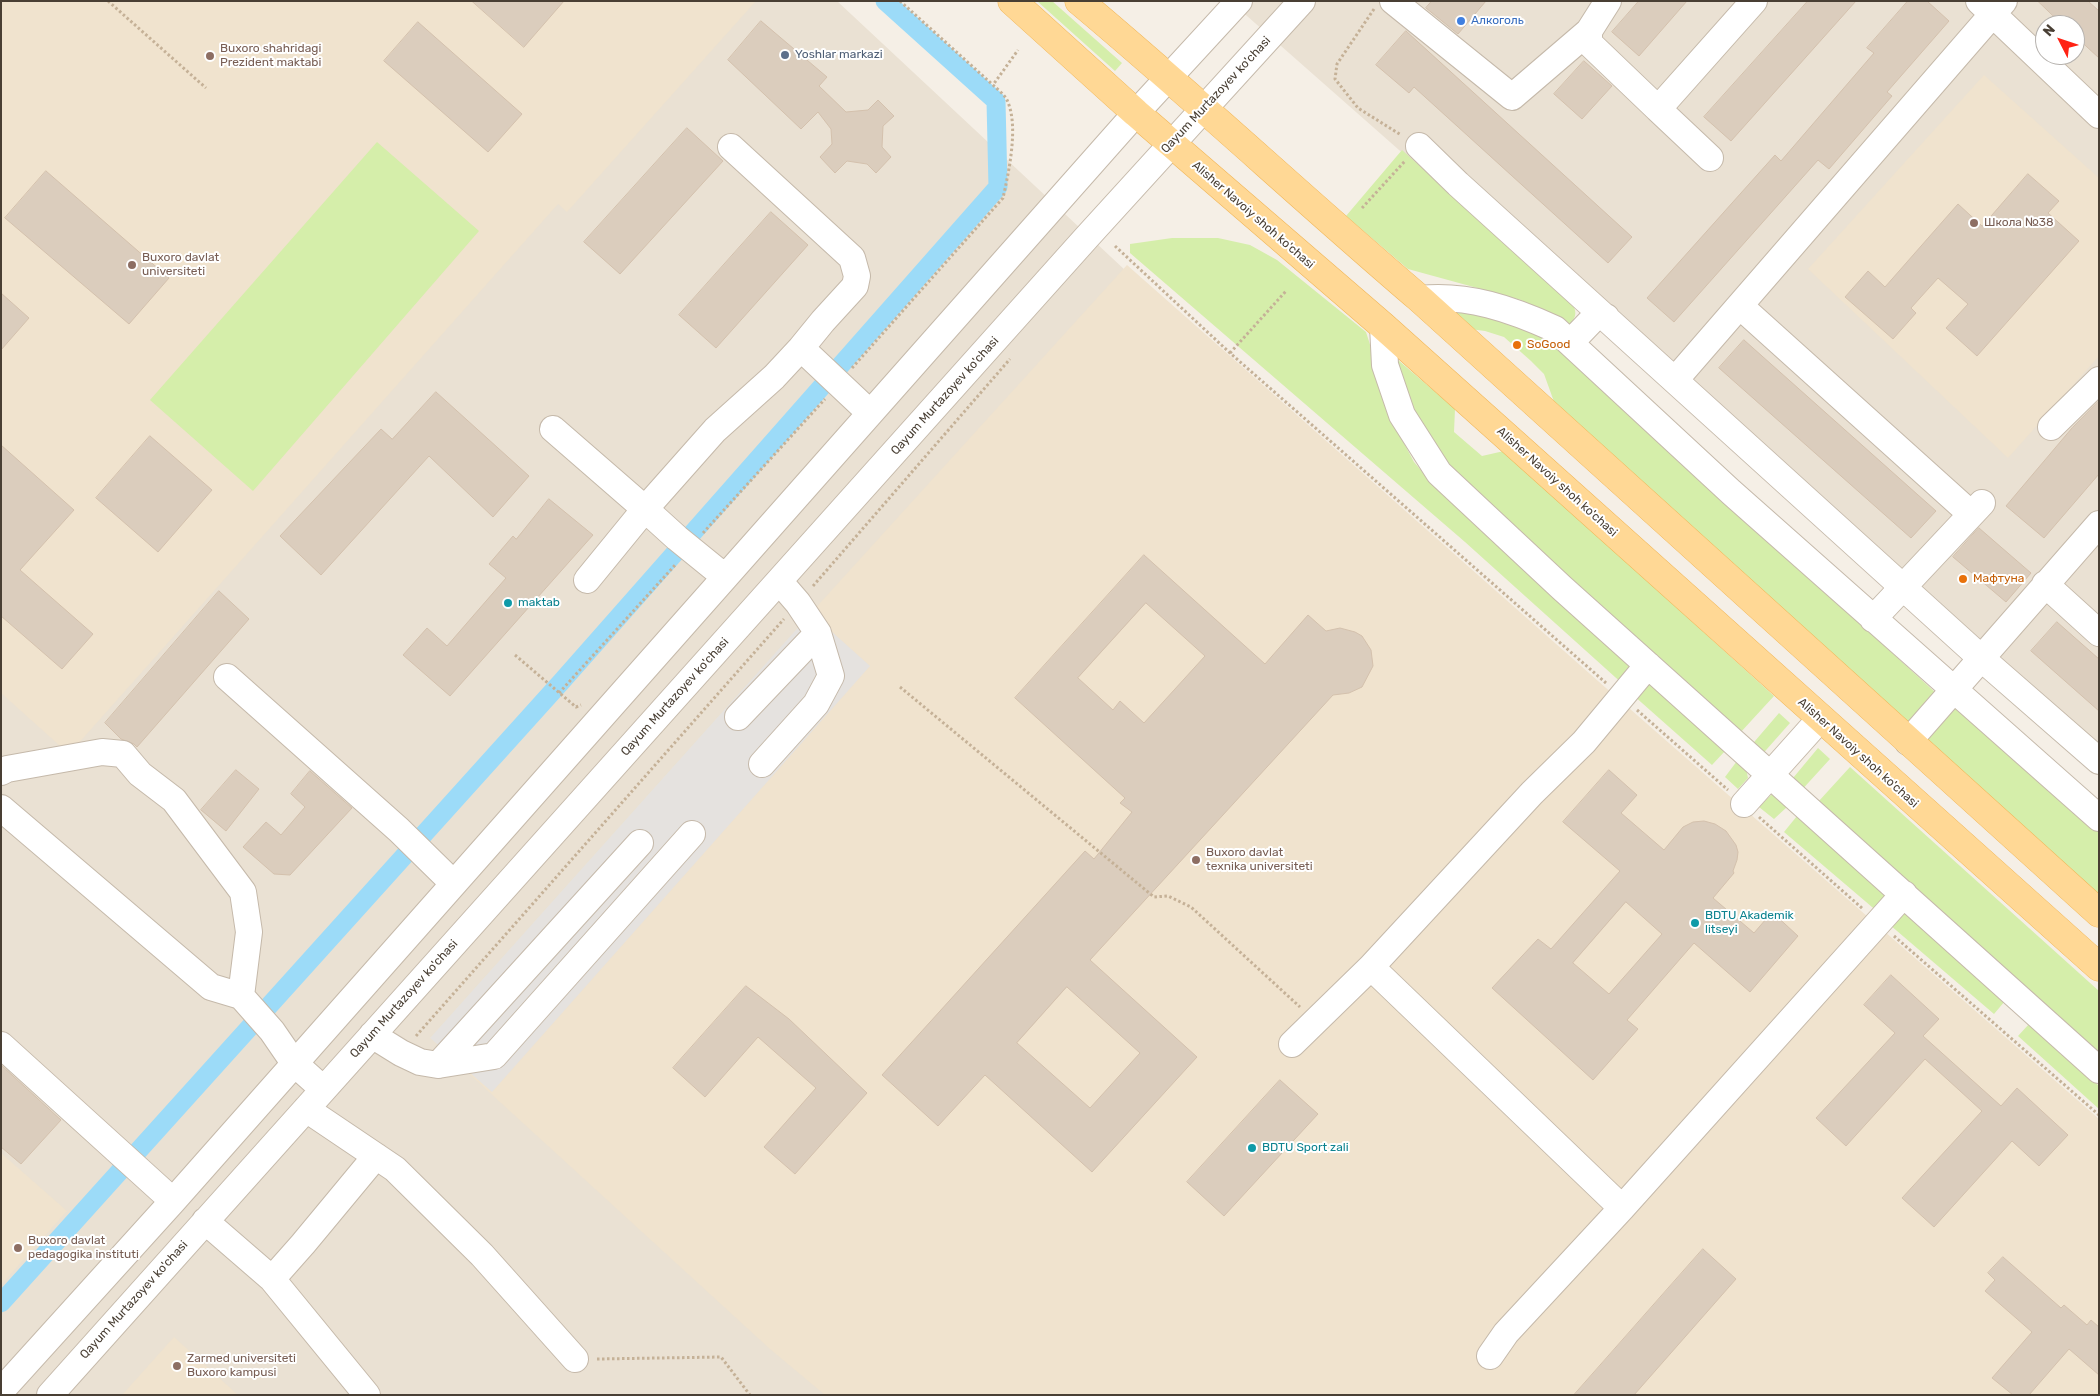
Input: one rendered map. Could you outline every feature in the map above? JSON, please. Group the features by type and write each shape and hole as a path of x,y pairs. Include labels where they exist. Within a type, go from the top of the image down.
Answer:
{"main road":[{"name":"Alisher Navoiy shoh ko'chasi","path":"1012,1 1171,144 1383,326 2099,967"},
{"path":"1079,1 1204,107 1342,232 1420,299 2099,913"}],"street":[{"path":"1,1391 173,1201 294,1063 447,876 725,577 1168,76 1239,1"},
{"name":"Qayum Murtazoyev ko'chasi","path":"50,1395 1204,107 1302,1"},
{"path":"1393,1 1512,98 1589,30 1608,1"},
{"path":"1658,109 1754,1"},
{"path":"1675,380 1740,306 1992,6 2099,115"},
{"path":"1589,30 1589,43 1710,158"},
{"path":"1419,146 1981,658 2099,761"},
{"path":"587,580 645,509 715,430 774,377 855,286 857,276 852,258 731,147"},
{"path":"1420,299 1457,298 1504,308 1555,329 1731,492 1954,692 2099,818"},
{"path":"1740,306 1977,508 1873,619"},
{"path":"1570,343 1596,317 1606,317"},
{"path":"1383,326 1385,365 1402,415 1439,473 1562,588 2099,1070"},
{"path":"801,348 870,413"},
{"path":"2051,426 2099,380"},
{"path":"553,429 725,577"},
{"path":"1908,742 1954,692 1981,658 2099,524"},
{"path":"762,764 816,704 831,676 818,633 798,603 779,581"},
{"path":"2046,584 2099,633"},
{"path":"738,717 818,633"},
{"path":"1292,1044 1370,967 1532,793 1584,742 1648,665"},
{"path":"227,677 399,830 447,876"},
{"path":"1744,804 1820,719"},
{"path":"1,772 7,769 102,752 123,754 140,774 174,800 243,892 249,932 241,996"},
{"path":"1,808 211,987 241,996 272,1031 294,1063 323,1090"},
{"path":"372,1035 420,1062 438,1065 494,1056 692,834"},
{"path":"438,1065 640,843"},
{"path":"1490,1356 1506,1333 1622,1208 1904,894"},
{"path":"1370,967 1622,1208"},
{"path":"1,1046 173,1201"},
{"path":"306,1109 395,1169 482,1255 575,1359"},
{"path":"250,1112 280,1138"},
{"path":"272,1279 304,1244 376,1156"},
{"path":"205,1221 272,1279 367,1395"}],"path":[{"path":"108,1 206,88"},
{"path":"515,655 559,693 685,544 832,376 1002,198 1009,170 1012,122 1006,99 900,1"},
{"path":"1362,208 1419,146 1358,108 1335,79 1337,64 1379,1"},
{"path":"993,85 1018,50"},
{"path":"1230,353 1286,291"},
{"path":"401,1053 686,732 1012,357"},
{"path":"900,687 1154,897 1168,896 1191,907 1315,1021"},
{"path":"575,1359 721,1357 750,1395"}],"shaded area":[{"path":"1,1 837,1 2099,1180 2099,1395 1,1395"},
{"path":"1,1 756,1 567,212 558,204 69,754 1,693"},
{"path":"1230,1 2099,1 2099,767"},
{"name":"Школа №38","path":"1984,75 2099,178 2099,356 2008,458 1808,269"},
{"name":"Buxoro davlat texnika universiteti","path":"1127,265 1598,681 2099,1119 2099,1395 825,1395 770,1349 430,1038 811,613"},
{"path":"811,613 870,666 492,1092 430,1038"},
{"name":"Buxoro davlat pedagogika instituti","path":"1,1153 67,1211 1,1285"},
{"name":"Zarmed universiteti Buxoro kampusi","path":"174,1337 238,1395 122,1395"}],"green space":[{"path":"1037,1 1052,1 1122,63 1115,71"},
{"path":"377,142 479,231 253,491 150,400"},
{"path":"1402,150 1571,302 1575,313 1570,324 1563,326 1521,300 1408,269 1346,216"},
{"path":"1172,238 1218,238 1250,245 1277,260 1366,332 1398,432 1414,462 1431,482 1641,669 1625,686 1465,542 1130,253 1130,244"},
{"path":"1443,305 1536,331 1565,354 1937,694 1908,725 1557,410 1544,374 1531,361 1504,337 1470,329"},
{"path":"1391,354 1455,409 1454,432 1482,456 1504,451 1774,696 1740,733 1439,460 1416,424"},
{"path":"1646,680 1725,751 1712,765 1633,695"},
{"path":"1949,702 2099,832 2099,897 1919,739"},
{"path":"1779,713 1790,723 1759,758 1749,748"},
{"path":"1818,748 1830,759 1799,793 1788,784"},
{"path":"1737,761 1746,769 1748,778 1738,789 1725,777"},
{"path":"1850,767 2099,991 2099,1061 1818,802"},
{"path":"1773,793 1787,807 1774,819 1759,807"},
{"path":"1797,816 1888,894 1879,913 1784,832"},
{"path":"1897,905 2005,1001 1994,1014 1883,919"},
{"path":"2029,1024 2099,1086 2099,1109 2018,1036"}],"building":[{"path":"472,1 564,1 524,47"},
{"path":"1432,1 1486,1 1458,34 1426,8"},
{"path":"1639,1 1687,1 1639,56 1612,32"},
{"path":"1808,1 1856,1 1731,141 1704,117"},
{"path":"1908,1 1927,1 1949,21 1887,92 1892,96 1829,169 1818,160 1674,322 1647,298 1775,155 1781,161 1874,53 1867,48"},
{"path":"2038,1 2088,1 2099,11 2099,58 2085,45 2085,15 2053,15"},
{"path":"761,21 827,77 819,86 846,112 868,110 878,100 894,116 883,126 882,147 891,157 876,173 867,164 847,161 835,173 820,157 832,144 831,129 818,112 801,129 728,60"},
{"path":"418,22 522,114 488,152 384,61"},
{"path":"1406,31 1632,237 1608,263 1414,87 1409,93 1376,65"},
{"path":"1584,61 1612,86 1582,119 1554,94"},
{"path":"687,128 723,161 620,274 584,242"},
{"path":"46,171 169,278 129,324 5,218"},
{"path":"2028,174 2059,201 2048,213 2079,241 1977,356 1946,328 1968,304 1938,278 1911,308 1916,313 1893,339 1845,297 1868,271 1885,287 1958,204 1982,226"},
{"path":"771,212 808,245 716,348 679,315"},
{"path":"1,293 29,318 1,350"},
{"path":"1744,340 1936,511 1911,538 1719,368"},
{"path":"436,392 529,476 493,517 429,456 321,575 280,536 381,429 392,439"},
{"path":"2099,401 2099,474 2044,538 2006,506 2072,428"},
{"path":"150,436 212,490 158,552 96,498"},
{"path":"1,445 74,510 20,570 93,634 62,669 1,616"},
{"name":"maktab","path":"549,499 593,535 450,696 403,655 427,628 447,646 506,578 489,564 513,536 516,539"},
{"path":"1979,528 2031,573 2006,602 1953,557"},
{"path":"1144,555 1265,664 1308,615 1326,631 1340,628 1355,632 1362,636 1371,650 1373,666 1362,687 1349,693 1333,695 1090,960 1197,1057 1092,1172 985,1075 938,1126 882,1075 1085,851 1094,859 1132,812 1120,803 1125,798 1015,698","holes":["1146,603 1205,656 1144,723 1120,701 1113,710 1078,678","1067,987 1140,1053 1090,1108 1017,1043"]},
{"path":"219,591 249,619 137,747 121,739 105,723"},
{"path":"2057,622 2099,659 2099,711 2031,651"},
{"path":"236,770 259,789 226,831 201,810"},
{"name":"BDTU Akademik litseyi","path":"1609,770 1637,795 1621,813 1664,850 1683,827 1693,822 1704,821 1715,824 1726,831 1736,845 1738,852 1737,860 1734,873 1713,898 1754,933 1772,912 1798,936 1750,992 1694,943 1627,1020 1638,1029 1593,1080 1492,988 1538,939 1551,949 1620,871 1563,822","holes":["1626,902 1662,934 1609,994 1573,963"]},
{"path":"310,771 352,808 290,875 274,874 243,847 266,822 281,835 305,807 291,794"},
{"path":"1891,975 1939,1019 1923,1036 2001,1106 2017,1088 2068,1135 2039,1166 2012,1141 1934,1227 1902,1198 1982,1111 1925,1059 1846,1146 1816,1118 1895,1033 1864,1005"},
{"path":"746,986 789,1019 867,1093 795,1174 764,1147 816,1088 758,1037 705,1097 673,1068"},
{"path":"1,1065 61,1120 21,1164 1,1147"},
{"name":"BDTU Sport zali","path":"1280,1080 1318,1114 1224,1216 1187,1182"},
{"path":"1703,1249 1736,1279 1634,1395 1574,1395"},
{"path":"2003,1257 2061,1308 2064,1305 2087,1325 2091,1320 2099,1327 2099,1375 2069,1349 2029,1395 2013,1395 1992,1378 2032,1332 1985,1291 1995,1280 1988,1273"}],"waterway":[{"path":"1,1303 562,681 998,187 996,101 885,1"}],"place":[{"name":"Алкоголь","path":"1461,21"},
{"name":"Yoshlar markazi","path":"785,55"},
{"name":"Buxoro shahridagi Prezident maktabi","path":"210,56"},
{"name":"Школа №38","path":"1974,223"},
{"name":"Buxoro davlat universiteti","path":"132,265"},
{"name":"SoGood","path":"1517,345"},
{"name":"Мафтуна","path":"1963,579"},
{"name":"maktab","path":"508,603"},
{"name":"Buxoro davlat texnika universiteti","path":"1196,860"},
{"name":"BDTU Akademik litseyi","path":"1695,923"},
{"name":"BDTU Sport zali","path":"1252,1148"},
{"name":"Buxoro davlat pedagogika instituti","path":"18,1248"},
{"name":"Zarmed universiteti Buxoro kampusi","path":"177,1366"}]}
